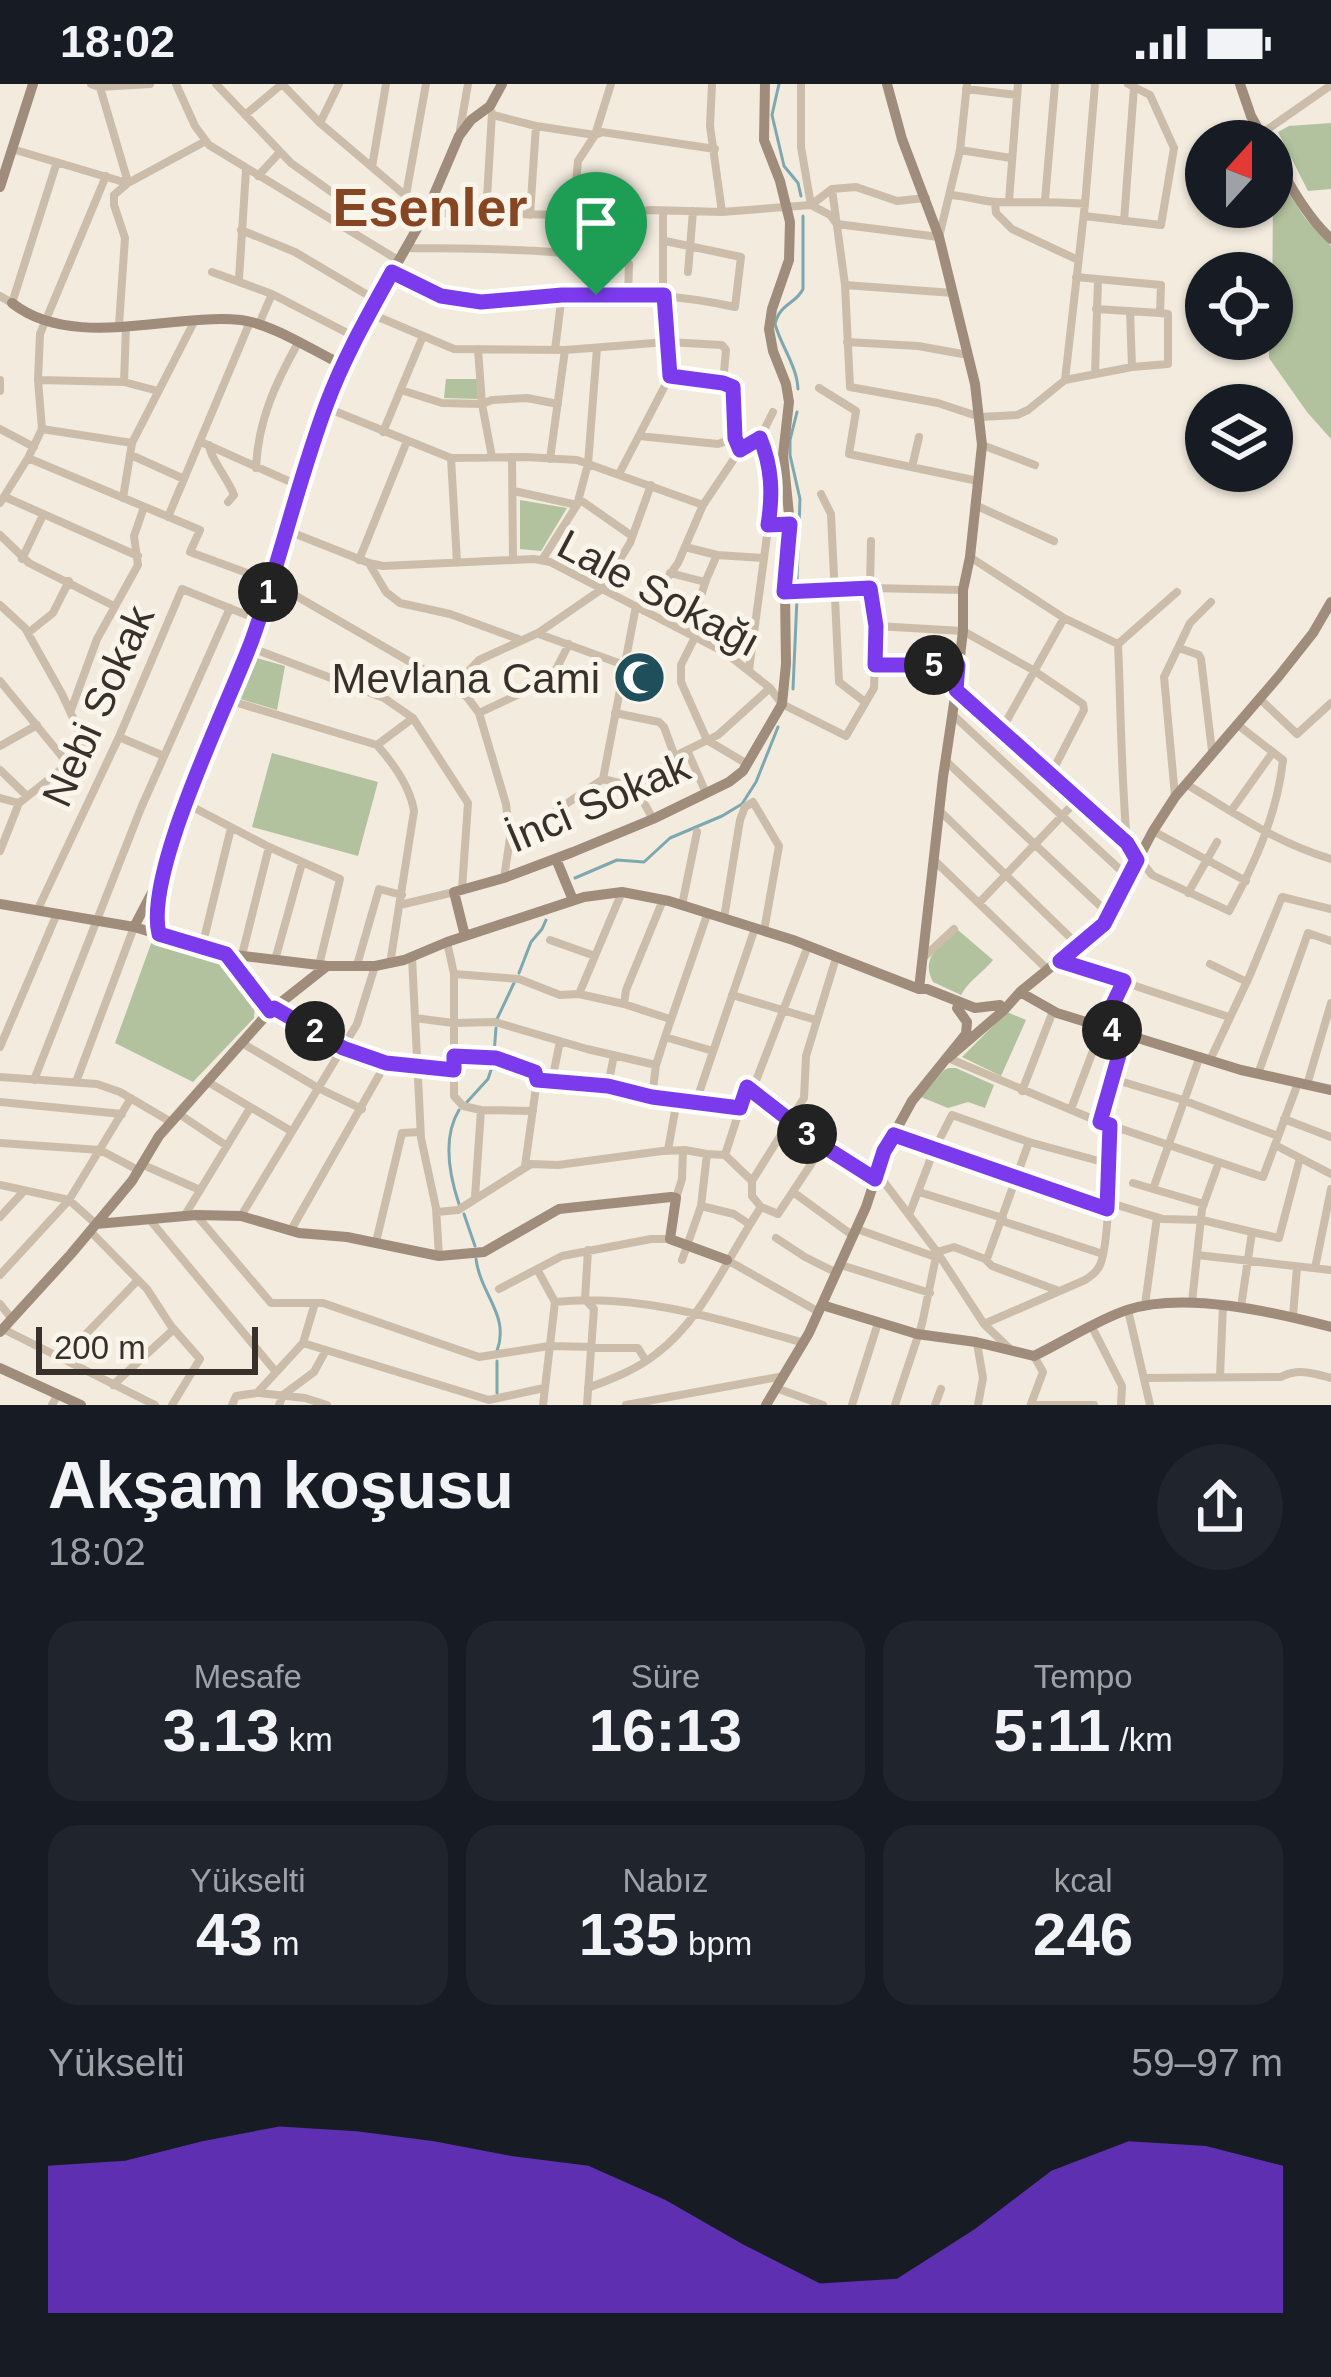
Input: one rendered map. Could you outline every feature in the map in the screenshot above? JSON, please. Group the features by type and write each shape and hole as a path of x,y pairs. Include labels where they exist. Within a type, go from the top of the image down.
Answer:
{"street":[{"path":"0,187 33,84"},
{"path":"128,183 96,85 150,84"},
{"path":"176,84 205,142 342,227 441,296 481,302 562,295 664,295 735,307 741,257 665,241"},
{"path":"216,84 291,163 351,206 342,227"},
{"path":"245,115 282,84 425,213 722,212 811,205 838,224 939,237"},
{"path":"320,123 340,84"},
{"path":"372,167 386,84"},
{"path":"405,196 426,84"},
{"path":"459,136 468,84"},
{"path":"486,215 491,111 502,84"},
{"path":"573,215 578,161 595,135 611,84"},
{"path":"712,84 710,126 722,212"},
{"path":"765,84 764,140 790,222 789,260 769,329 789,402 783,455 790,524 782,704 846,736 874,688 872,541"},
{"path":"801,84 801,146 811,205"},
{"path":"887,84 939,237 968,355 982,445 919,989 957,1008 987,1014"},
{"path":"1046,200 1055,84"},
{"path":"1065,380 1095,84"},
{"path":"1255,120 1241,89 1257,84"},
{"path":"1285,120 1331,85"},
{"path":"1084,216 1124,221 1161,225 1174,148 1150,95 1131,86 1124,221"},
{"path":"939,237 960,150 966,87 1018,89 1009,201"},
{"path":"76,1082 259,620 325,408 459,136 471,120 491,111 536,126 715,149"},
{"path":"530,215 536,126"},
{"path":"124,382 125,238 114,195 205,142"},
{"path":"12,149 128,183"},
{"path":"960,150 1011,158"},
{"path":"257,176 280,152"},
{"path":"57,162 4,301 43,321 89,327 224,319 255,323 343,365"},
{"path":"239,279 246,170"},
{"path":"5,496 42,429 38,350 43,321 106,176"},
{"path":"811,205 832,189 856,187 896,201 926,198"},
{"path":"832,189 845,285 850,387 938,403 980,417 1017,415 1065,380 1168,364 1168,314 1096,309"},
{"path":"1293,191 1331,239"},
{"path":"951,195 995,203 1085,204"},
{"path":"995,203 996,213 1012,229 1078,260"},
{"path":"619,474 670,376 663,211"},
{"path":"688,272 693,212"},
{"path":"593,214 596,295"},
{"path":"241,230 295,252 376,300"},
{"path":"405,248 596,256 629,264 628,295"},
{"path":"212,272 272,294 357,338"},
{"path":"1076,277 1161,285 1160,314"},
{"path":"1095,374 1098,280"},
{"path":"845,285 953,293"},
{"path":"168,517 272,294"},
{"path":"550,459 558,404 562,295"},
{"path":"1130,311 1132,367"},
{"path":"369,314 454,349 560,350 668,342 722,345 726,350 723,383"},
{"path":"123,498 132,443 194,322"},
{"path":"383,432 423,336"},
{"path":"847,341 968,355"},
{"path":"256,468 267,403 298,343"},
{"path":"542,560 578,502 588,464 597,348"},
{"path":"478,350 492,457"},
{"path":"670,376 733,387 735,438 740,450"},
{"path":"0,380 0,391"},
{"path":"38,380 124,382 158,392"},
{"path":"819,388 856,411 849,454 978,481"},
{"path":"401,390 442,403 527,398 558,404"},
{"path":"325,408 451,458 512,457 588,464 703,505"},
{"path":"510,838 603,779 624,664 640,608 670,573 703,505 740,450 760,438 773,412"},
{"path":"0,429 34,447"},
{"path":"42,429 132,443"},
{"path":"639,436 718,444 735,438"},
{"path":"912,467 919,437"},
{"path":"749,671 771,506 771,466 760,438"},
{"path":"407,441 364,561 400,603 449,614 521,640"},
{"path":"205,443 302,487"},
{"path":"205,443 234,495 228,502"},
{"path":"982,445 1035,465"},
{"path":"131,455 184,479"},
{"path":"512,457 513,560"},
{"path":"28,458 200,530 190,552 272,582 467,697 479,713 506,804 510,838 504,878"},
{"path":"451,458 457,563"},
{"path":"0,483 5,496 138,556"},
{"path":"453,688 479,660 538,633 602,589 632,536 650,485"},
{"path":"514,491 578,502 632,536"},
{"path":"821,494 831,514 839,682 865,702"},
{"path":"975,506 1054,542"},
{"path":"70,711 91,653 138,565 134,536 144,507"},
{"path":"22,559 43,515"},
{"path":"768,525 790,524"},
{"name":"Lale Sokağı","path":"288,531 364,561 409,566 542,560 726,653 770,688 782,704"},
{"path":"0,535 22,559 114,606"},
{"path":"685,547 763,558"},
{"path":"717,555 705,582 681,682 707,740 747,764"},
{"path":"970,557 1064,618 1118,644"},
{"path":"670,573 705,582"},
{"path":"28,633 53,613 69,581"},
{"name":"Nebi Sokak","path":"37,912 182,589 230,608"},
{"path":"784,592 963,590"},
{"path":"1118,644 1178,592"},
{"path":"1175,797 1164,677 1190,623 1211,602"},
{"path":"958,1044 987,1014 1079,946 1110,915 1175,797 1308,639 1331,602"},
{"path":"0,605 28,633 84,742 77,758 23,800 0,851"},
{"path":"34,1080 95,921 230,608 259,620"},
{"path":"1002,729 1064,618"},
{"path":"876,626 963,631 1080,701 1084,707 1051,774"},
{"path":"538,633 624,664"},
{"path":"479,713 551,679 568,644"},
{"path":"1118,644 1127,843"},
{"path":"249,647 384,698 413,718 469,810 458,891 466,936"},
{"path":"1179,648 1201,659 1213,754"},
{"path":"875,665 958,665"},
{"path":"0,681 69,765"},
{"path":"635,787 729,726 770,688"},
{"path":"956,690 1127,843 1152,875 1229,911 1266,834 1283,760 1238,724"},
{"path":"1260,699 1297,734 1331,703"},
{"path":"228,700 377,745 388,757 413,804 390,964"},
{"name":"İnci Sokak","path":"401,900 504,878 706,794 735,778 747,764 782,704"},
{"path":"615,713 658,722 675,757"},
{"path":"953,715 1129,877"},
{"path":"377,745 413,718"},
{"path":"0,746 37,725"},
{"path":"119,737 164,756"},
{"path":"687,750 706,794"},
{"path":"1231,811 1273,752"},
{"path":"946,761 1110,915"},
{"path":"0,770 23,800"},
{"path":"603,779 635,787 652,819"},
{"path":"1186,784 1266,834 1331,860"},
{"path":"0,798 23,800"},
{"path":"979,903 1078,799"},
{"path":"696,1102 759,930 779,846 754,802 745,806 740,820 724,920"},
{"path":"5,1327 93,1227 159,1136 272,1009 323,965 340,879 187,804"},
{"path":"938,810 1079,946"},
{"path":"202,947 231,828"},
{"path":"1153,831 1246,880"},
{"path":"682,905 698,832"},
{"path":"1188,893 1216,842"},
{"path":"242,955 268,847"},
{"path":"556,859 573,901"},
{"path":"934,860 1048,970"},
{"path":"274,961 302,863"},
{"path":"159,934 156,912 164,869"},
{"path":"357,967 379,889 401,900"},
{"path":"1,907 134,927 226,954 375,967 573,901 622,892 682,905 808,946 987,1014"},
{"path":"579,994 622,892"},
{"path":"1153,1189 1183,1100 1230,1017 1282,897 1331,909"},
{"path":"623,1004 663,900"},
{"path":"652,1097 656,1065 707,915"},
{"path":"0,1047 56,916"},
{"path":"922,960 954,929"},
{"path":"1258,1074 1308,933 1331,941"},
{"path":"550,940 595,956"},
{"path":"448,942 454,974 454,1096 463,1106 481,1110 533,1111"},
{"path":"725,1155 808,946"},
{"path":"226,954 272,1009 343,1048 386,1063 454,1070"},
{"path":"412,957 420,1132 436,1212 439,1256"},
{"path":"823,1146 778,1214 760,1207 752,1196 752,1181 804,1098 806,1056 836,958"},
{"path":"1060,961 1230,1017"},
{"path":"1210,964 1246,982"},
{"path":"242,1216 357,1024 375,967"},
{"path":"454,974 519,979 560,995 579,994 670,1019"},
{"path":"1071,1109 1124,981"},
{"path":"1020,992 1054,1011 1102,1027 1258,1074 1331,1090"},
{"path":"732,994 817,1020"},
{"path":"948,1058 1105,1124 1263,1177 1331,1003"},
{"path":"766,1405 804,1343 839,1269 884,1151 912,1101 968,1028 957,1008"},
{"path":"1022,1091 1054,1011"},
{"path":"948,1058 973,1037 987,1014"},
{"path":"415,1018 495,1022 656,1065"},
{"path":"983,1324 1096,1272 1103,1254 1107,1206 1105,1124 1125,1034"},
{"path":"665,1037 713,1051"},
{"path":"552,1081 560,1041"},
{"path":"242,1043 317,1088 362,1108"},
{"path":"608,1086 614,1055"},
{"path":"454,1056 496,1058 535,1072 525,1166"},
{"path":"290,1230 386,1063"},
{"path":"0,1078 97,1084 227,1146"},
{"path":"1113,1078 1183,1100 1276,1140 1331,1174"},
{"path":"537,1080 608,1086 652,1097 740,1108"},
{"path":"208,1082 291,1131"},
{"path":"749,1089 823,1146 876,1176 938,1255 983,1324 1011,1350"},
{"path":"0,1275 70,1200 131,1098"},
{"path":"668,1150 677,1100"},
{"path":"0,1102 122,1114"},
{"path":"190,1216 200,1190 250,1108"},
{"path":"476,1199 481,1110"},
{"path":"909,1215 952,1115 1109,1164"},
{"path":"1285,1118 1331,1137"},
{"path":"376,1242 402,1133 420,1132"},
{"path":"894,1135 1107,1206 1156,1217 1202,1220 1279,1238 1300,1158"},
{"path":"985,1259 1029,1142"},
{"path":"0,1143 100,1150 200,1190"},
{"path":"436,1212 458,1210 531,1164 558,1165 668,1150 725,1155 752,1181"},
{"path":"670,1240 683,1150"},
{"path":"682,1260 701,1206 707,1154"},
{"path":"1192,1302 1204,1204 1220,1162"},
{"path":"1133,1183 1204,1204"},
{"path":"0,1185 70,1200 200,1359 172,1405"},
{"path":"1315,1268 1331,1189"},
{"path":"0,1217 25,1190"},
{"path":"793,1192 855,1233 938,1255 954,1247 1059,1291"},
{"path":"919,1192 1103,1254"},
{"path":"93,1227 149,1219 242,1216 290,1230 439,1256 484,1252 559,1209 676,1198"},
{"path":"701,1206 749,1223"},
{"path":"588,1388 646,1361 677,1336 760,1207"},
{"path":"190,1216 271,1303 323,1303 479,1357 549,1346 591,1346 638,1348 646,1361"},
{"path":"1145,1307 1156,1217"},
{"path":"149,1219 276,1372"},
{"path":"1241,1309 1252,1232"},
{"path":"776,1238 805,1257 929,1293"},
{"path":"499,1289 562,1256 651,1239 670,1240 727,1260 820,1309 917,1334 1034,1356 1128,1310 1192,1302 1293,1316 1331,1328"},
{"path":"587,1405 594,1309 585,1299 588,1250"},
{"path":"895,1405 938,1255"},
{"path":"1197,1255 1331,1270"},
{"path":"1293,1316 1298,1267"},
{"path":"537,1269 555,1302 543,1405"},
{"path":"63,1358 138,1280"},
{"path":"555,1302 585,1299 696,1312 804,1343"},
{"path":"257,1394 303,1342 315,1303"},
{"path":"0,1304 5,1327 155,1405"},
{"path":"1220,1376 1223,1306"},
{"path":"1128,1310 1150,1405"},
{"path":"852,1405 878,1324"},
{"path":"1092,1328 1122,1386 1121,1405"},
{"path":"113,1385 174,1329"},
{"path":"303,1342 485,1402 519,1399 544,1388"},
{"path":"976,1342 983,1378 978,1405"},
{"path":"281,1400 314,1372 326,1350"},
{"path":"1034,1356 1042,1372 1031,1405 1094,1405"},
{"path":"0,1368 55,1400 81,1405"},
{"path":"1144,1378 1281,1377 1311,1372 1331,1378"},
{"path":"626,1405 780,1382 823,1405"},
{"path":"935,1405 941,1390"},
{"path":"232,1405 236,1396 257,1394 327,1405"}],"green space":[{"path":"1331,123 1331,189 1308,191 1293,162 1293,126"},
{"path":"1293,200 1331,246 1331,439 1270,360 1293,360 1293,252 1273,252 1273,228 1293,228"},
{"path":"446,379 477,379 478,399 444,398"},
{"path":"520,500 567,508 541,551 520,549"},
{"path":"250,656 285,666 277,710 234,697"},
{"path":"272,753 378,782 358,856 252,827"},
{"path":"958,930 993,960 961,995 933,982 929,966 934,953"},
{"path":"152,941 224,965 255,1005 254,1018 193,1082 115,1043"},
{"path":"1007,1012 1026,1020 1001,1076 962,1057"},
{"path":"949,1068 994,1085 985,1108 968,1102 948,1108 921,1097"}],"waterway":[{"path":"779,84 772,115 784,166 798,183 801,196"},
{"path":"798,389 775,324 803,289 803,216"},
{"path":"797,412 790,440 800,499 797,579"},
{"path":"793,689 797,598"},
{"path":"575,878 617,860 644,862 670,838 742,804 778,727"},
{"path":"519,973 546,920"},
{"path":"497,1019 514,983"},
{"path":"494,1054 496,1028"},
{"path":"467,1102 488,1079 493,1064"},
{"path":"459,1110 450,1132 449,1156 459,1204"},
{"path":"464,1214 475,1246"},
{"path":"476,1259 500,1327 497,1351"},
{"path":"497,1361 497,1393"}],"place":[{"name":"Mevlana Cami","path":"639,678"}],"district":[{"name":"Esenler","path":"430,207"}],"route":[{"path":"392,272 441,296 481,302 596,295 664,295 670,376 733,387 735,438 740,450 760,438 771,466 768,525 790,524 784,592 870,588 875,665 958,665 956,690 1127,843 1137,860 1104,924 1060,961 1124,981 1102,1027 1125,1034 1100,1122 1110,1125 1107,1209 894,1135 875,1179 747,1087 740,1108 652,1097 608,1086 537,1080 535,1072 496,1058 454,1056 454,1070 386,1063 343,1048 274,1008 270,1011 226,954 159,934 156,912 164,869 259,620 325,408 392,272"}]}
